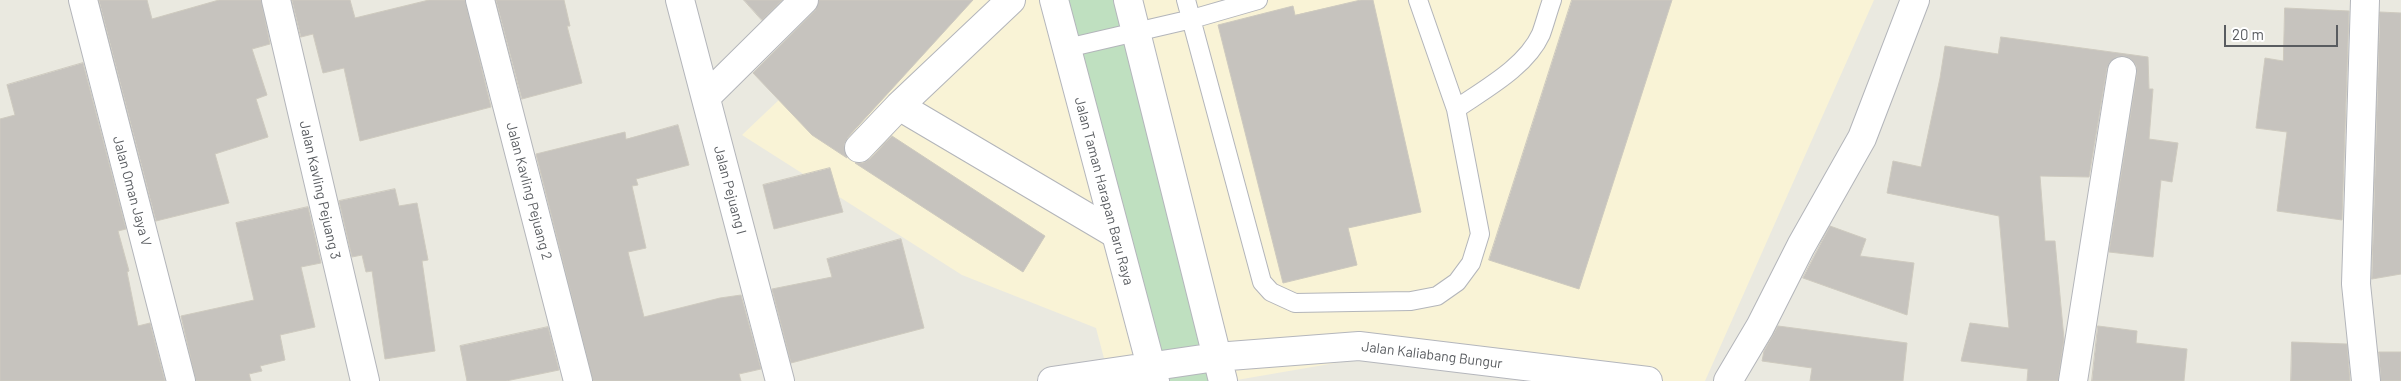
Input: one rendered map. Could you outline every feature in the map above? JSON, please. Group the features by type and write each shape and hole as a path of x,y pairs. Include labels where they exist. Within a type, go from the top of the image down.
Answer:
{"street":[{"name":"Jalan Oman Jaya V","path":"82,0 182,381"},
{"name":"Jalan Kavling Pejuang 3","path":"276,0 365,381"},
{"name":"Jalan Kavling Pejuang 2","path":"480,0 578,381"},
{"name":"Jalan Pejuang I","path":"680,0 780,381"},
{"path":"706,97 804,0"},
{"path":"859,148 899,106 1011,0"},
{"name":"Jalan Taman Harapan Baru Raya","path":"1054,0 1114,233 1153,373"},
{"path":"1128,0 1220,369"},
{"path":"1728,381 1760,327 1801,246 1862,138 1915,0"},
{"path":"2364,0 2356,284 2366,381"},
{"path":"2073,381 2122,71"},
{"path":"899,106 1114,233"},
{"name":"Jalan Kaliabang Bungur","path":"1052,381 1220,369 1359,346 1648,381"}],"lane":[{"path":"1186,0 1262,282 1281,298 1295,303 1316,304 1411,301 1437,296 1457,282 1472,263 1480,234 1456,109 1418,0"},
{"path":"1067,48 1258,0"},
{"path":"1456,109 1496,81 1524,57 1540,35 1552,0"}],"shaded area":[{"path":"884,0 1874,0 1705,381 1569,381 1420,361 1347,361 1231,381 1110,381 1096,328 962,275 742,135"}],"green space":[{"path":"1054,0 1127,0 1223,381 1155,381"}],"building":[{"path":"99,0 147,0 152,19 219,0 261,0 270,44 252,49 267,95 256,99 268,137 215,154 229,203 156,221"},
{"path":"292,0 350,0 355,18 429,0 465,0 491,107 360,141 344,68 323,73 313,34 301,37"},
{"path":"496,0 564,0 570,26 567,26 582,83 522,99"},
{"path":"744,0 782,0 762,20"},
{"path":"819,0 973,0 848,137 844,145 847,158 812,135 753,73 815,11"},
{"path":"1361,0 1373,0 1421,212 1348,228 1357,265 1283,283 1218,25 1293,6 1295,15"},
{"path":"1572,0 1672,0 1579,289 1489,260"},
{"path":"2285,8 2349,11 2342,220 2277,211 2287,132 2256,128 2265,58 2283,61"},
{"path":"2380,12 2401,13 2401,274 2372,279"},
{"path":"2001,37 2148,57 2149,89 2153,89 2149,139 2178,143 2172,182 2161,180 2153,257 2109,252 2137,73 2136,65 2131,59 2124,56 2116,57 2107,68 2089,177 2040,176 2045,241 2055,241 2064,339 2058,381 2027,381 2028,369 1961,361 1970,323 2009,328 1999,216 1887,193 1893,161 1921,167 1945,46 1998,54"},
{"path":"83,63 126,229 118,231 129,271 127,272 138,326 150,323 165,381 0,381 0,119 15,115 7,85"},
{"path":"678,125 689,165 636,179 638,185 632,186 646,248 628,252 644,317 720,298 741,295 761,369 739,374 741,381 593,381 536,154 625,132 626,139"},
{"path":"892,136 1045,236 1023,272 855,163 863,163 870,159"},
{"path":"830,168 843,212 774,229 763,185"},
{"path":"395,189 399,206 417,203 428,260 422,261 435,351 385,359 372,271 366,272 362,255 352,257 339,201"},
{"path":"308,207 321,263 301,267 315,327 280,335 285,360 260,366 262,371 249,374 251,381 196,381 181,316 254,300 236,223"},
{"path":"1830,226 1866,239 1860,256 1914,263 1907,315 1803,278"},
{"path":"901,239 924,328 791,363 772,289 832,277 827,259"},
{"path":"1778,326 1907,343 1903,381 1810,381 1812,368 1762,361 1764,351"},
{"path":"2098,326 2137,331 2136,343 2187,349 2184,381 2092,381"},
{"path":"548,327 559,370 506,381 467,381 460,346"},
{"path":"2292,342 2347,344 2350,381 2291,381"},
{"path":"2379,352 2401,352 2401,381 2381,381"}]}
